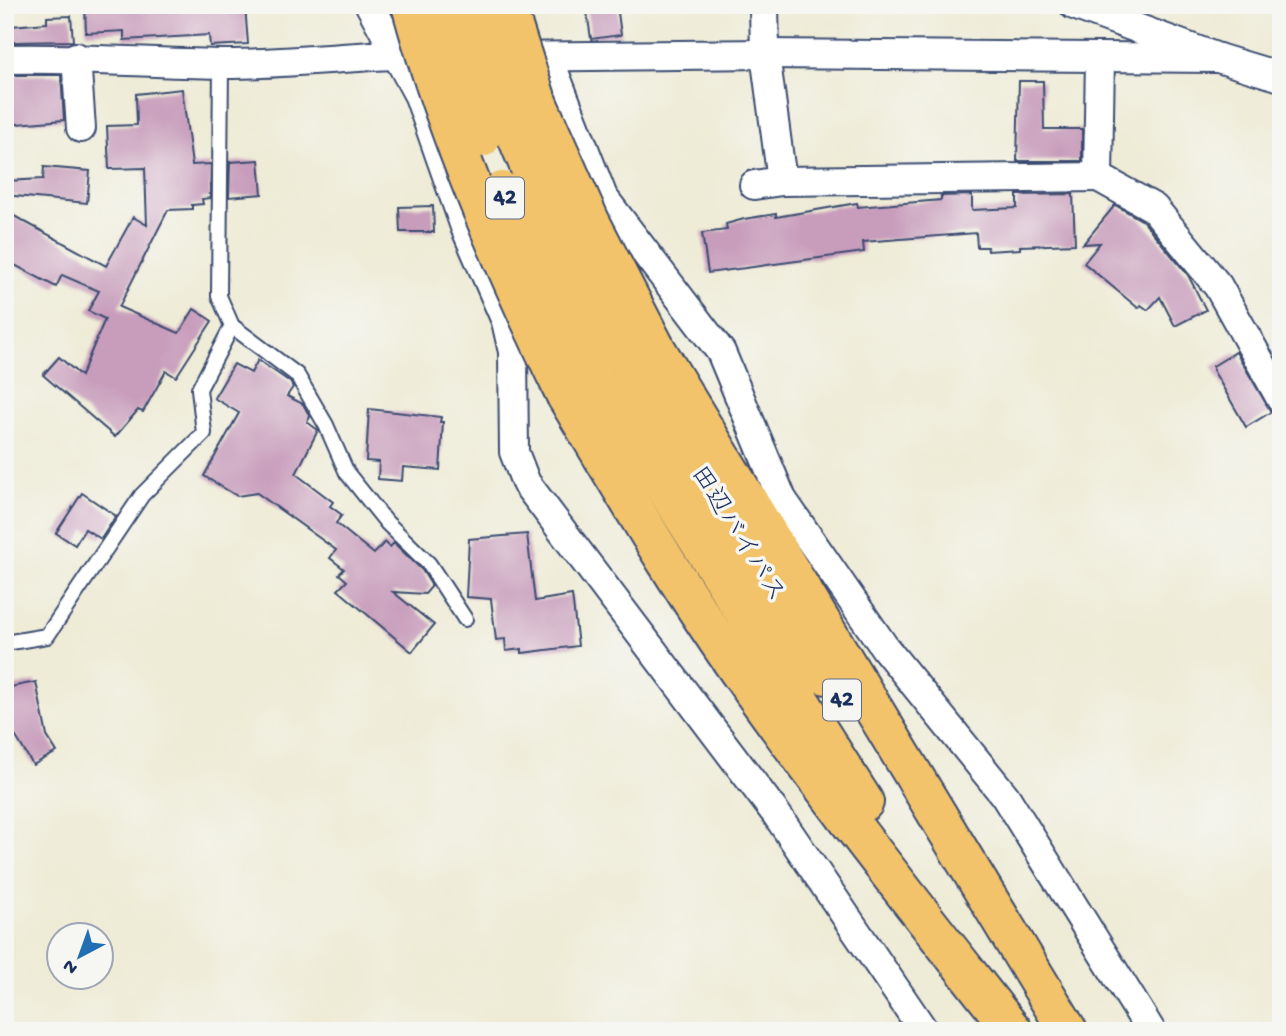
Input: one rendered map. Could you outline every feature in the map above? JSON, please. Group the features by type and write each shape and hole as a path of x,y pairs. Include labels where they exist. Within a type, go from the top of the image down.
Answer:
{"highway":[{"path":"411,5 434,88 499,250 582,388 667,564 744,679 855,831 1014,1031"},
{"name":"42","path":"441,5 468,107 582,388"},
{"name":"田辺バイパス","path":"476,5 500,96 552,221 643,355 738,542 1063,1031"},
{"path":"506,5 543,116 590,221 643,355 1069,1031"}],"street":[{"path":"370,5 419,96 465,227 506,321 513,352 514,452 526,483 778,815 924,1031"},
{"path":"764,5 765,54 782,181"},
{"path":"1074,5 1218,58 1281,77"},
{"path":"5,59 76,57 220,64 396,54 549,59 765,54 1218,58"},
{"path":"76,57 81,128"},
{"path":"1098,177 1100,57"},
{"path":"549,59 603,197 721,352 782,499 885,648 1005,796 1151,1031"},
{"path":"754,186 782,181 1098,177 1154,208 1218,286 1281,399"}],"lane":[{"path":"220,64 219,296 232,326 297,375 326,425 347,473 387,523 429,564 465,619"},
{"path":"5,643 47,636 142,495 204,433 199,389 232,326"}],"building":[{"path":"85,5 176,5 176,10 245,6 248,44 210,46 209,35 124,40 124,31 86,33"},
{"path":"586,5 617,5 621,35 591,39"},
{"path":"71,16 73,41 12,42 11,26 47,23 47,17"},
{"path":"14,75 61,75 64,120 5,125 5,79"},
{"path":"1019,81 1043,81 1044,129 1082,129 1082,161 1017,161"},
{"path":"182,89 192,165 211,164 210,198 202,199 203,204 192,205 192,209 168,210 119,307 179,333 194,309 212,321 176,377 166,371 143,412 138,410 115,437 43,375 59,357 81,376 105,319 88,311 99,291 62,275 56,287 5,260 5,211 106,266 133,217 147,225 145,168 109,169 107,126 137,125 136,94"},
{"path":"259,160 262,194 229,197 230,162"},
{"path":"44,167 90,171 87,203 5,195 5,181 43,179"},
{"path":"1073,194 1075,244 1020,246 1020,249 988,251 987,247 977,247 976,233 863,242 864,252 708,273 702,233 727,230 726,224 744,219 776,214 776,217 857,203 858,207 941,200 941,196 972,195 972,210 1017,208 1017,195"},
{"path":"1115,205 1143,221 1188,275 1206,310 1175,326 1160,297 1148,310 1141,305 1138,308 1084,263 1100,243 1083,244"},
{"path":"433,206 434,232 400,232 399,207"},
{"path":"1236,352 1271,412 1246,427 1213,370 1213,366"},
{"path":"258,360 290,382 293,387 287,396 303,404 310,417 307,422 318,430 296,474 333,502 330,506 342,515 336,523 374,554 385,542 390,547 394,543 422,570 432,586 425,594 393,592 434,625 412,652 338,590 347,581 339,574 344,569 330,558 336,550 257,493 237,496 204,476 239,413 214,398 234,364 251,373"},
{"path":"369,409 441,417 440,470 403,467 402,481 378,479 379,462 366,461"},
{"path":"82,493 116,516 101,539 85,529 75,545 56,533"},
{"path":"527,534 535,601 572,595 578,646 522,653 522,649 506,651 505,639 496,640 491,599 466,597 469,539"},
{"path":"36,682 47,736 57,752 33,765 13,732 5,733 5,688"}]}
